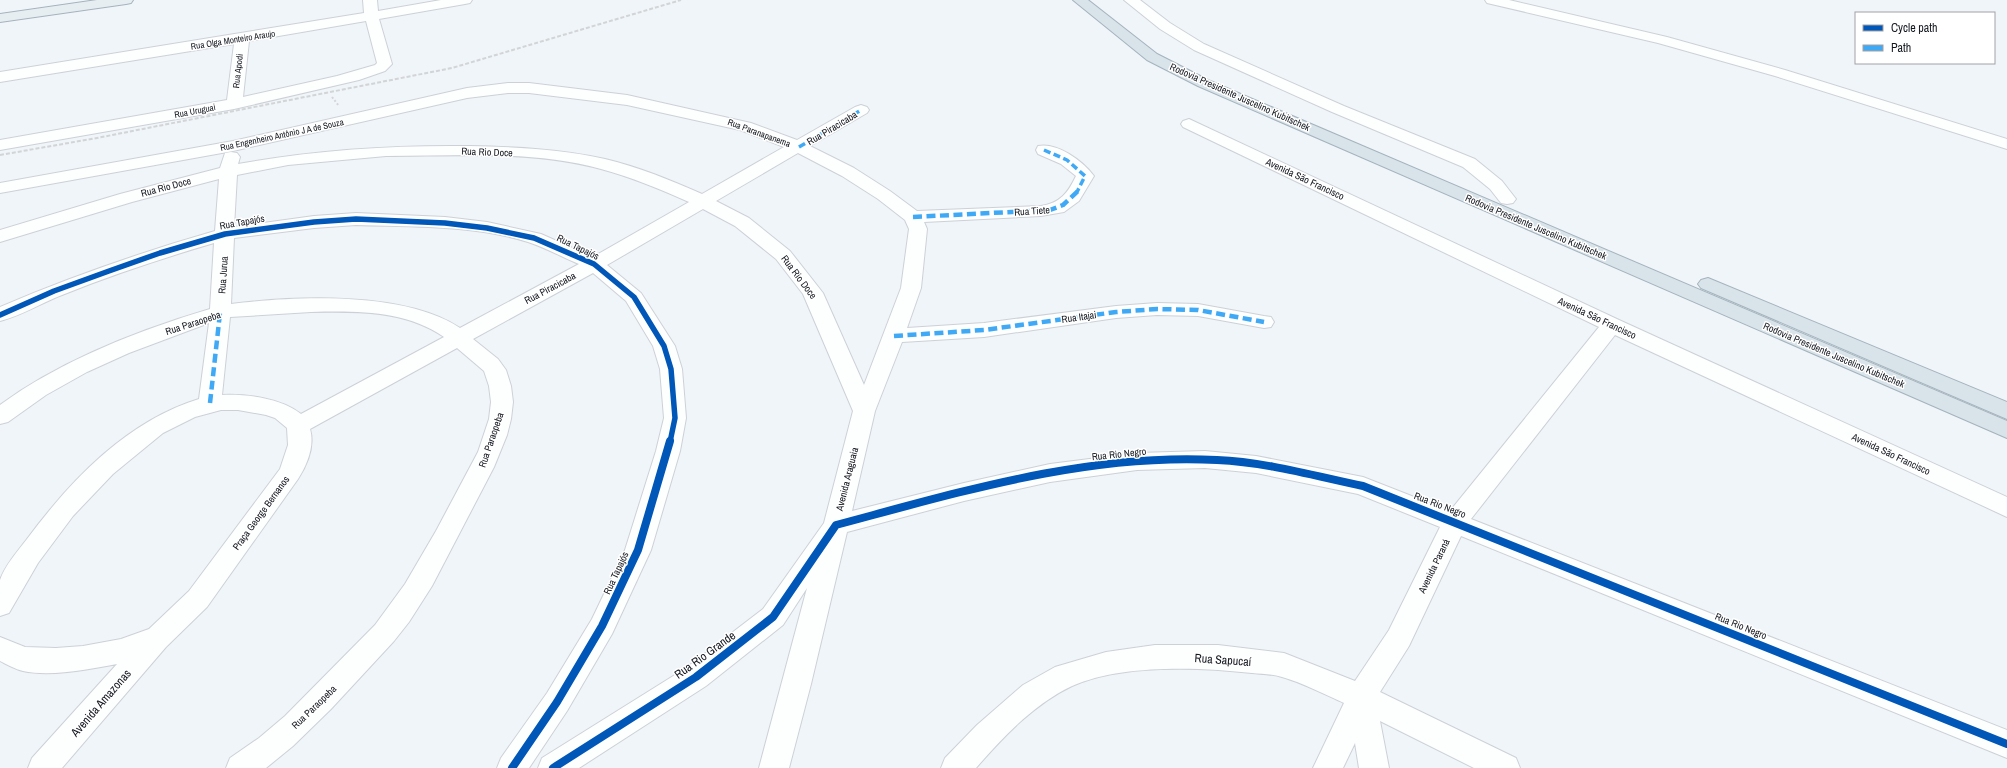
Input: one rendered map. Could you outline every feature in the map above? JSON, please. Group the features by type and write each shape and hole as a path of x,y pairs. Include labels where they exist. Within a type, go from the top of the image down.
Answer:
{"highway":[{"name":"Rodovia Presidente Juscelino Kubitschek","path":"1080,0 1152,57 1202,83 2007,430"},
{"name":"Rodovia Presidente Juscelino Kubitschek","path":"1102,0 1170,53 1507,199 2007,411"}],"main road":[{"path":"0,10 66,0"},
{"path":"0,18 93,2 126,0"}],"street":[{"path":"370,0 371,15"},
{"name":"Rua Olga Monteiro Araujo","path":"0,77 465,0"},
{"path":"1131,0 1165,26 1199,47 1331,106 1469,163 1496,185 1507,199"},
{"path":"1492,0 1662,40 1780,73 2007,144"},
{"name":"Rua Uruguai","path":"0,145 234,104 370,72 385,64 371,15"},
{"name":"Rua Apodi","path":"234,104 242,38"},
{"name":"Rua Engenheiro Antônio J A de Souza","path":"0,188 233,146 412,105 491,90 529,88 564,92"},
{"name":"Rua Paranapanema","path":"564,92 627,100 711,117 745,126 799,147 848,172 884,195 913,217"},
{"name":"Rua Piracicaba","path":"299,425 594,264 704,202 861,110"},
{"name":"Avenida São Francisco","path":"1189,124 1612,325 2007,508"},
{"name":"Rua Jurua","path":"210,403 220,313 228,171 233,146"},
{"name":"Rua Tiete","path":"913,217 1040,211 1060,208 1070,202 1080,188 1085,176 1077,166 1063,157 1044,150"},
{"name":"Rua Rio Doce","path":"0,236 35,224 228,171 288,160 379,151 517,152 565,157 603,164 657,181 704,202 742,222 783,255 813,293 864,411"},
{"name":"Avenida Araguaia","path":"774,768 797,684 864,411 894,336 911,288 918,229 913,217"},
{"name":"Rua Tapajós","path":"0,315 54,291 109,271 160,253 225,234 314,222 356,219 445,223 487,228 534,238 594,264 634,297 661,340 671,369 675,418 656,491 635,557 602,626 557,702 512,768"},
{"name":"Rua Paraopeba","path":"0,416 52,380 78,367 124,347 220,313 305,306 382,309 434,322 458,337 494,368 500,386 502,414 484,464 441,546 406,606 377,642 302,720 241,768"},
{"name":"Rua Itajai","path":"894,336 984,330 1116,312 1157,309 1198,310 1264,322"},
{"name":"Avenida Paraná","path":"1328,768 1361,697 1399,638 1455,522 1612,325"},
{"path":"0,605 15,575 79,491 150,430 210,403 236,402 268,407 285,412 299,425"},
{"name":"Praça George Bernanos","path":"0,649 24,659 56,660 83,658 121,651 158,638 198,599 290,473 298,456 302,439 299,425"},
{"name":"Rua Rio Negro","path":"836,525 976,489 1067,470 1142,460 1219,460 1291,471 1363,486 2007,744"},
{"name":"Rua Rio Grande","path":"553,768 696,677 773,617 836,525"},
{"name":"Avenida Amazonas","path":"43,768 158,638"},
{"name":"Rua Sapucaí","path":"956,768 987,734 1033,694 1065,676 1106,664 1155,657 1218,657 1284,666 1361,697 1505,768"},
{"path":"1361,697 1374,768"}],"railway":[{"path":"0,155 97,138 452,68 681,0"}],"marked path":[{"path":"799,147 861,110"},
{"path":"913,217 1041,211 1057,208 1069,202 1085,176 1067,160 1044,150"},
{"path":"894,336 984,330 1116,312 1157,309 1198,310 1264,322"},
{"path":"210,403 220,313"}],"cycle path":[{"path":"0,315 54,291 109,271 160,253 225,234 314,222 356,219 445,223 487,228 534,238 594,264 634,297 664,346 671,369 675,418 668,451 638,550 602,626 557,702 512,768"},
{"path":"553,768 696,677 773,617 836,525 964,492 1050,473 1093,466 1137,462 1200,460 1220,460 1256,465 1363,486 2007,744"}]}
